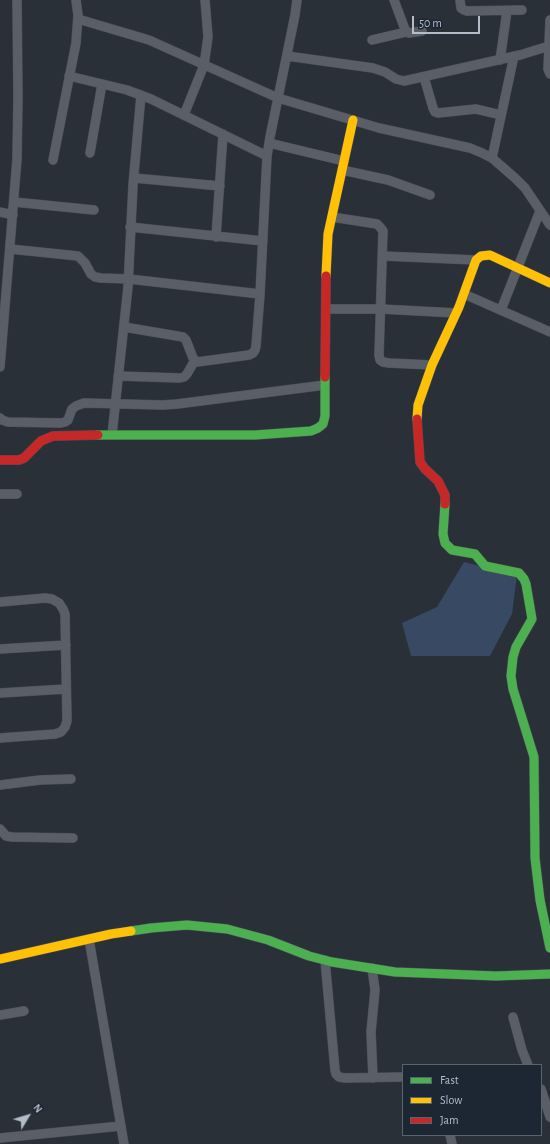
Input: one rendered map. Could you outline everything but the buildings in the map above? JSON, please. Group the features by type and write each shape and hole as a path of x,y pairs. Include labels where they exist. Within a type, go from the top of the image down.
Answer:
{"street":[{"path":"0,367 17,159 17,0"},
{"path":"53,160 76,43 78,18 76,0"},
{"path":"184,115 204,65 208,37 205,0"},
{"path":"124,327 182,337 186,340 193,358 200,362 253,353 256,346 260,294 267,156 297,0"},
{"path":"460,0 461,8 464,10 522,10"},
{"path":"397,1 406,32"},
{"path":"500,60 507,11"},
{"path":"78,18 149,40 278,98 379,128 470,148 482,153 492,158 525,188 549,222"},
{"path":"550,20 548,70 550,74"},
{"path":"372,40 406,32 422,31"},
{"path":"287,56 373,68 385,72 396,79 404,81 500,60 549,46"},
{"path":"492,158 514,56"},
{"path":"69,76 127,90 141,95 267,156"},
{"path":"424,77 433,108 438,113 476,109 501,115"},
{"path":"90,153 102,84"},
{"path":"112,435 129,279 130,227 141,95"},
{"path":"0,460 19,460 24,458 41,441 53,436 254,435 311,431 323,424 325,416 326,260 328,234 353,120"},
{"path":"216,237 223,134"},
{"path":"269,143 344,161"},
{"path":"342,170 388,180 430,195"},
{"path":"134,178 220,186"},
{"path":"14,202 94,210"},
{"path":"501,310 540,211"},
{"path":"0,212 13,215"},
{"path":"332,217 377,224 383,231 380,360 389,363 432,365"},
{"path":"130,227 263,242"},
{"path":"10,249 75,256 82,259 91,274 101,278 129,279 260,294"},
{"path":"550,284 490,255 481,256 476,260 464,294 432,365 418,405 417,415 418,457 425,469 438,481 445,495 443,534 445,544 452,550 475,554 485,566 519,573 526,584 532,619 514,652 511,676 513,689 534,757 535,858 540,900 547,918 550,948"},
{"path":"383,256 476,260"},
{"path":"464,294 550,332"},
{"path":"326,309 381,309 456,313"},
{"path":"118,376 180,378 187,374 195,360"},
{"path":"0,418 8,422 61,423 68,420 72,409 79,404 84,403 177,404 325,385"},
{"path":"0,494 17,494"},
{"path":"0,602 45,598 52,599 59,603 65,614 66,645 65,727 61,732 55,734 0,738"},
{"path":"0,648 66,645"},
{"path":"0,694 66,689"},
{"path":"0,785 40,780 71,779"},
{"path":"0,829 6,836 12,837 72,838"},
{"path":"0,958 111,934 186,925 227,929 268,940 309,956 395,972 496,976 550,974"},
{"path":"89,938 124,1144"},
{"path":"325,960 336,1074 339,1077 345,1078 402,1077"},
{"path":"372,968 375,990 371,1032 373,1078"},
{"path":"0,1015 24,1011"},
{"path":"513,1017 528,1064"},
{"path":"542,1092 550,1117"},
{"path":"0,1138 121,1126"}],"water":[{"path":"464,562 517,575 512,614 490,656 411,656 402,623 437,607"}],"traffic: fast":[{"path":"98,435 255,435 311,431 323,424 325,416 325,377"},
{"path":"445,504 443,534 445,543 452,550 475,554 485,566 519,573 526,584 532,619 516,647 513,657 511,676 513,689 534,757 535,858 540,900 550,948"},
{"path":"131,931 187,925 227,929 268,940 309,956 332,962 395,972 496,976 550,974"}],"traffic: slow":[{"path":"326,276 328,234 353,120"},
{"path":"417,419 418,405 432,365 459,307 476,260 481,256 490,255 550,283"},
{"path":"0,959 111,934 131,931"}],"traffic: jam":[{"path":"325,377 326,276"},
{"path":"417,419 420,462 438,481 445,495 445,504"},
{"path":"0,460 19,460 24,458 41,441 53,436 98,435"}]}
